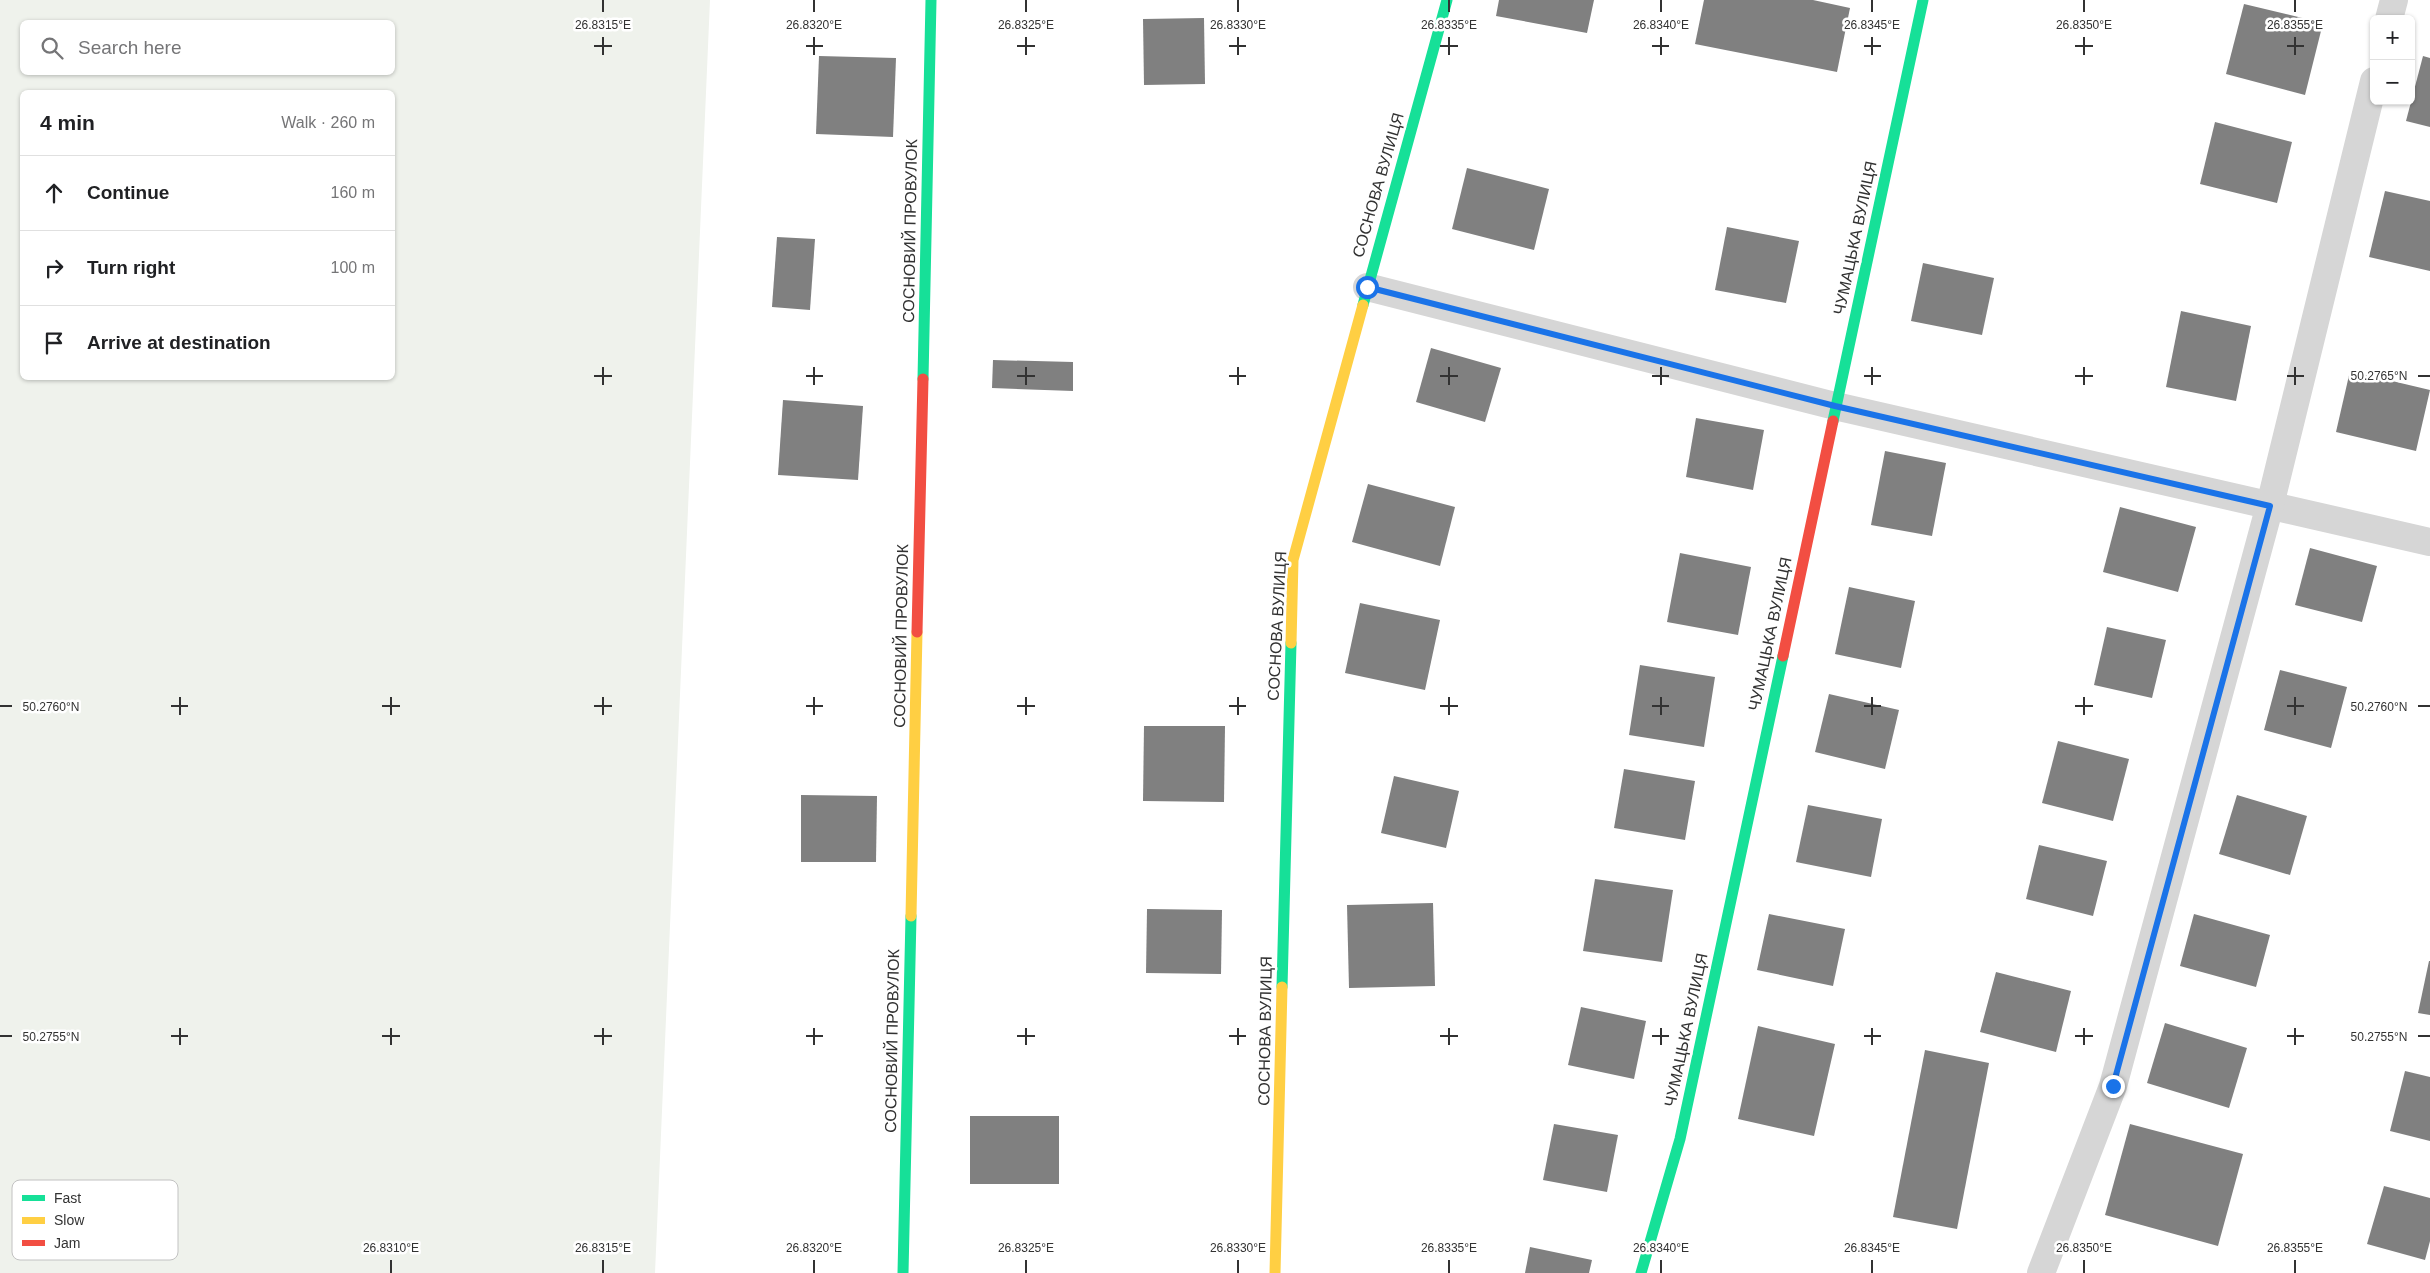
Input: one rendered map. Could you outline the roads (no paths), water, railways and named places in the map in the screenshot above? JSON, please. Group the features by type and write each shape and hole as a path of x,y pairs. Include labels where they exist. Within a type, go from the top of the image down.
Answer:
{"street":[{"name":"СОСНОВИЙ ПРОВУЛОК","path":"903,1273 931,0"},
{"name":"СОСНОВА ВУЛИЦЯ","path":"1275,1273 1293,560 1447,0"},
{"name":"ЧУМАЦЬКА ВУЛИЦЯ","path":"1642,1273 1680,1139 1923,0"},
{"path":"2390,15 2394,0"},
{"path":"2041,1273 2113,1086 2270,506 2370,97"},
{"path":"1367,287 1835,406 2430,542"}]}
